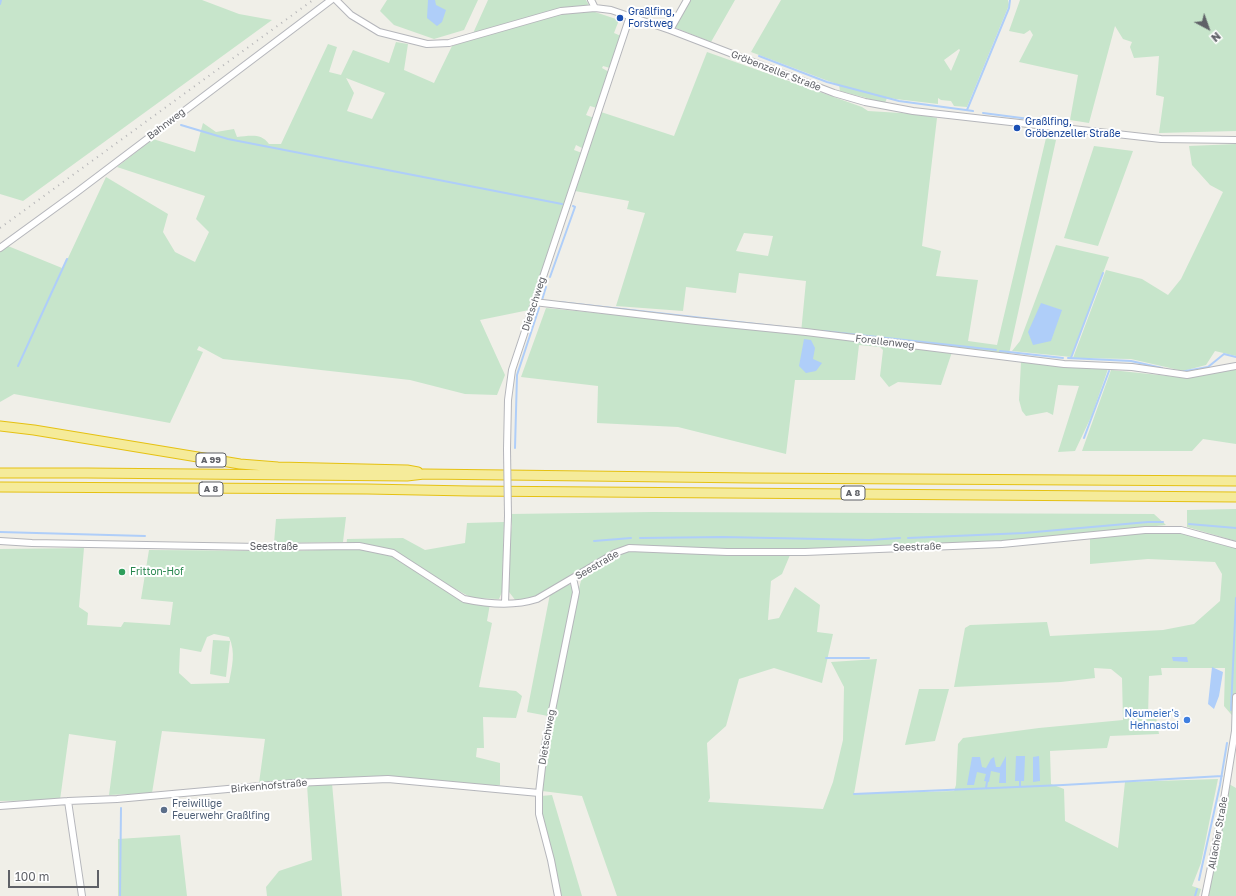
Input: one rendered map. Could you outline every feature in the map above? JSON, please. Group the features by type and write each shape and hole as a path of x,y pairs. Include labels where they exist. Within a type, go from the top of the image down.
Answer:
{"highway":[{"name":"A 99","path":"0,426 34,430 240,464 278,467 407,470 424,474"},
{"name":"A 8","path":"0,473 407,476 424,474 1236,481"},
{"name":"A 8","path":"0,487 1236,497"}],"street":[{"name":"Bahnweg","path":"0,248 77,192 331,0"},
{"name":"Gröbenzeller Straße","path":"336,0 351,15 379,32 427,44 449,43 561,11 595,8 611,10 670,30 834,93 865,102 913,111 1161,139 1236,140"},
{"path":"591,0 595,8"},
{"path":"670,30 687,0"},
{"name":"Dietschweg","path":"505,603 508,516 508,400 512,370 630,16"},
{"name":"Forellenweg","path":"534,302 711,323 813,333 1064,364 1132,367 1187,375 1236,366"},
{"name":"Seestraße","path":"0,541 260,548 359,546 393,553 464,599 477,602 505,603 524,603 537,599 615,553 629,548 727,552 805,552 1002,544 1145,530 1181,530 1236,544"},
{"name":"Dietschweg","path":"558,896 551,860 539,814 539,793 544,750 576,592 573,578"},
{"name":"Allacher Straße","path":"1206,896 1221,818 1235,731 1236,697"},
{"name":"Birkenhofstraße","path":"0,806 68,801 117,800 294,784 388,780 539,793"},
{"path":"68,801 82,896"}],"green space":[{"path":"0,0 202,0 239,14 272,20 23,201 0,194"},
{"path":"387,0 478,0 464,30 434,39 394,25 380,11"},
{"path":"488,0 586,0 592,11 619,20 614,33 621,36 610,68 603,66 602,68 609,72 597,108 590,106 586,115 594,118 584,149 576,145 574,150 582,153 529,310 480,320 505,375 497,395 465,394 410,380 223,359 199,346 197,350 203,352 170,423 14,394 0,402 0,252 8,246 62,268 54,288 106,177 168,214 163,232 175,252 195,262 209,232 196,219 205,196 117,167 153,139 195,152 203,123 216,132 234,129 237,137 255,136 266,140 269,144 281,144 328,44 337,47 329,72 341,75 353,50 389,63 396,42 408,44 404,70 434,83 452,46 470,40","holes":["346,78 385,93 372,119 347,111 354,93"]},
{"path":"690,0 735,0 711,42 676,28 675,25"},
{"path":"781,0 1008,0 1009,5 967,107 954,106 951,101 941,100 938,98 938,104 887,98 885,103 840,91 839,85 751,52","holes":["959,49 960,50 951,71 944,60"]},
{"path":"1020,0 1236,0 1236,131 1159,133 1164,97 1156,95 1159,56 1134,58 1130,47 1132,42 1123,39 1115,26 1089,123 1070,120 1078,75 1019,62 1033,35 1030,30 1024,34 1009,31"},
{"path":"707,52 862,107 868,111 917,114 937,118 922,246 941,251 936,276 978,280 968,341 997,345 1046,138 1056,140 1009,354 952,352 941,385 898,382 889,387 880,376 883,350 880,347 859,345 855,380 795,380 786,454 678,427 597,423 598,386 521,377 546,308 801,333 806,281 739,273 736,293 686,287 683,311 616,306 645,213 627,209 629,201 575,191 601,112 674,136","holes":["744,233 773,236 768,256 736,251"]},
{"path":"1236,144 1236,356 1215,351 1206,365 1183,371 1131,359 1073,358 1106,270 1142,279 1168,295 1181,279 1223,192 1210,185 1192,165 1189,146"},
{"path":"1094,146 1133,151 1098,246 1064,238"},
{"path":"1056,245 1109,257 1071,357 1012,351 1020,341"},
{"path":"1021,362 1108,369 1092,415 1075,451 1058,452 1079,386 1058,385 1053,415 1047,412 1026,416 1022,411 1019,400"},
{"path":"1236,368 1236,444 1203,439 1192,451 1082,451 1111,370 1188,378"},
{"path":"1236,509 1236,541 1187,527 1187,510"},
{"path":"653,512 1154,514 1166,525 1020,540 813,549 729,549 628,546 567,580 525,601 516,601 509,592 510,538 512,526 510,514"},
{"path":"346,517 343,542 274,543 276,519"},
{"path":"504,522 502,592 499,599 472,598 429,575 462,599 490,604 487,621 492,623 479,687 516,691 522,696 516,718 483,717 484,748 477,748 476,757 500,763 500,785 484,786 389,777 259,783 265,739 162,731 152,793 109,795 116,741 69,734 60,800 0,801 0,549 84,548 79,607 88,613 87,625 121,627 124,622 170,625 173,602 141,599 149,550 291,551 346,549 347,539 403,538 425,550 465,543 467,523","holes":["214,634 229,637 233,654 229,683 191,684 179,673 180,648 201,652 207,637"]},
{"path":"1145,532 1179,532 1236,547 1236,720 1224,706 1225,668 1161,668 1162,675 1149,676 1148,718 1156,717 1159,734 1110,736 1107,748 1050,751 1051,784 1064,789 1065,821 1118,848 1125,782 1218,779 1201,863 1192,886 1201,889 1199,896 617,896 582,796 542,791 546,750 583,573 607,558 629,550 790,555 782,574 771,581 768,620 779,618 795,587 820,605 817,632 833,634 822,683 774,668 739,679 726,726 707,743 710,798 708,802 823,809 833,782 843,740 844,687 831,662 877,659 854,794 954,791 956,785 958,744 963,738 1039,728 1123,720 1122,678 1111,669 1094,668 1095,678 1061,682 954,687 965,628 970,625 1047,622 1050,636 1163,630 1194,624 1220,601 1222,574 1215,562 1148,559 1090,564 1090,537"},
{"path":"566,583 573,586 573,593 548,716 527,712 550,594"},
{"path":"213,640 230,641 226,677 210,674"},
{"path":"919,689 949,689 935,741 905,745"},
{"path":"332,783 342,896 267,896 266,887 279,871 312,860 307,785"},
{"path":"1229,784 1236,788 1236,896 1207,896 1212,878"},
{"path":"552,795 582,896 560,896 543,819 541,796"},
{"path":"180,835 187,896 118,896 118,839"}],"water":[{"path":"428,0 435,0 436,5 446,10 442,22 437,26 427,18"},
{"path":"1041,303 1062,310 1051,341 1033,345 1028,332"},
{"path":"804,339 811,340 815,348 813,359 822,363 816,371 806,373 799,366"},
{"path":"1172,657 1187,657 1188,662 1173,661"},
{"path":"1212,667 1223,672 1219,696 1214,709 1208,704"},
{"path":"1006,756 1006,783 999,783 1000,773 991,771 989,782 984,781 986,774 977,772 974,785 967,785 972,757 980,757 982,767 986,768 991,759 994,757 996,767 1000,767"},
{"path":"1016,756 1025,756 1024,781 1015,781"},
{"path":"1039,756 1040,781 1033,782 1033,757"}],"waterway":[{"path":"0,4 1,0"},
{"path":"967,110 1009,8 1010,0"},
{"path":"759,56 827,82 899,101 973,111"},
{"path":"983,113 1037,120"},
{"path":"181,125 228,139 562,204"},
{"path":"550,277 575,207 573,206"},
{"path":"18,366 67,259"},
{"path":"1071,358 1103,273"},
{"path":"542,300 546,287"},
{"path":"559,302 783,327"},
{"path":"515,448 517,375 539,308"},
{"path":"823,331 996,350"},
{"path":"1000,351 1063,358"},
{"path":"1180,372 1208,367 1224,354 1236,357"},
{"path":"1068,358 1131,361 1162,368"},
{"path":"1084,438 1109,371"},
{"path":"908,538 1024,533 1163,522"},
{"path":"1189,524 1236,528"},
{"path":"0,532 145,536"},
{"path":"640,538 723,537 869,540 900,538"},
{"path":"594,541 631,538"},
{"path":"1231,710 1236,598"},
{"path":"826,658 869,658"},
{"path":"1199,880 1220,785 1227,743"},
{"path":"854,794 1063,785 1222,776"},
{"path":"1020,781 1020,787"},
{"path":"986,788 987,782"},
{"path":"120,896 121,808"},
{"path":"1195,896 1197,889"}],"railway":[{"path":"0,228 313,0"}],"place":[{"name":"Graßlfing, Forstweg","path":"620,18"},
{"name":"Graßlfing, Gröbenzeller Straße","path":"1017,128"},
{"name":"Fritton-Hof","path":"122,572"},
{"name":"Neumeier's Hehnastoi","path":"1187,720"},
{"name":"Freiwillige Feuerwehr Graßlfing","path":"164,810"}]}
